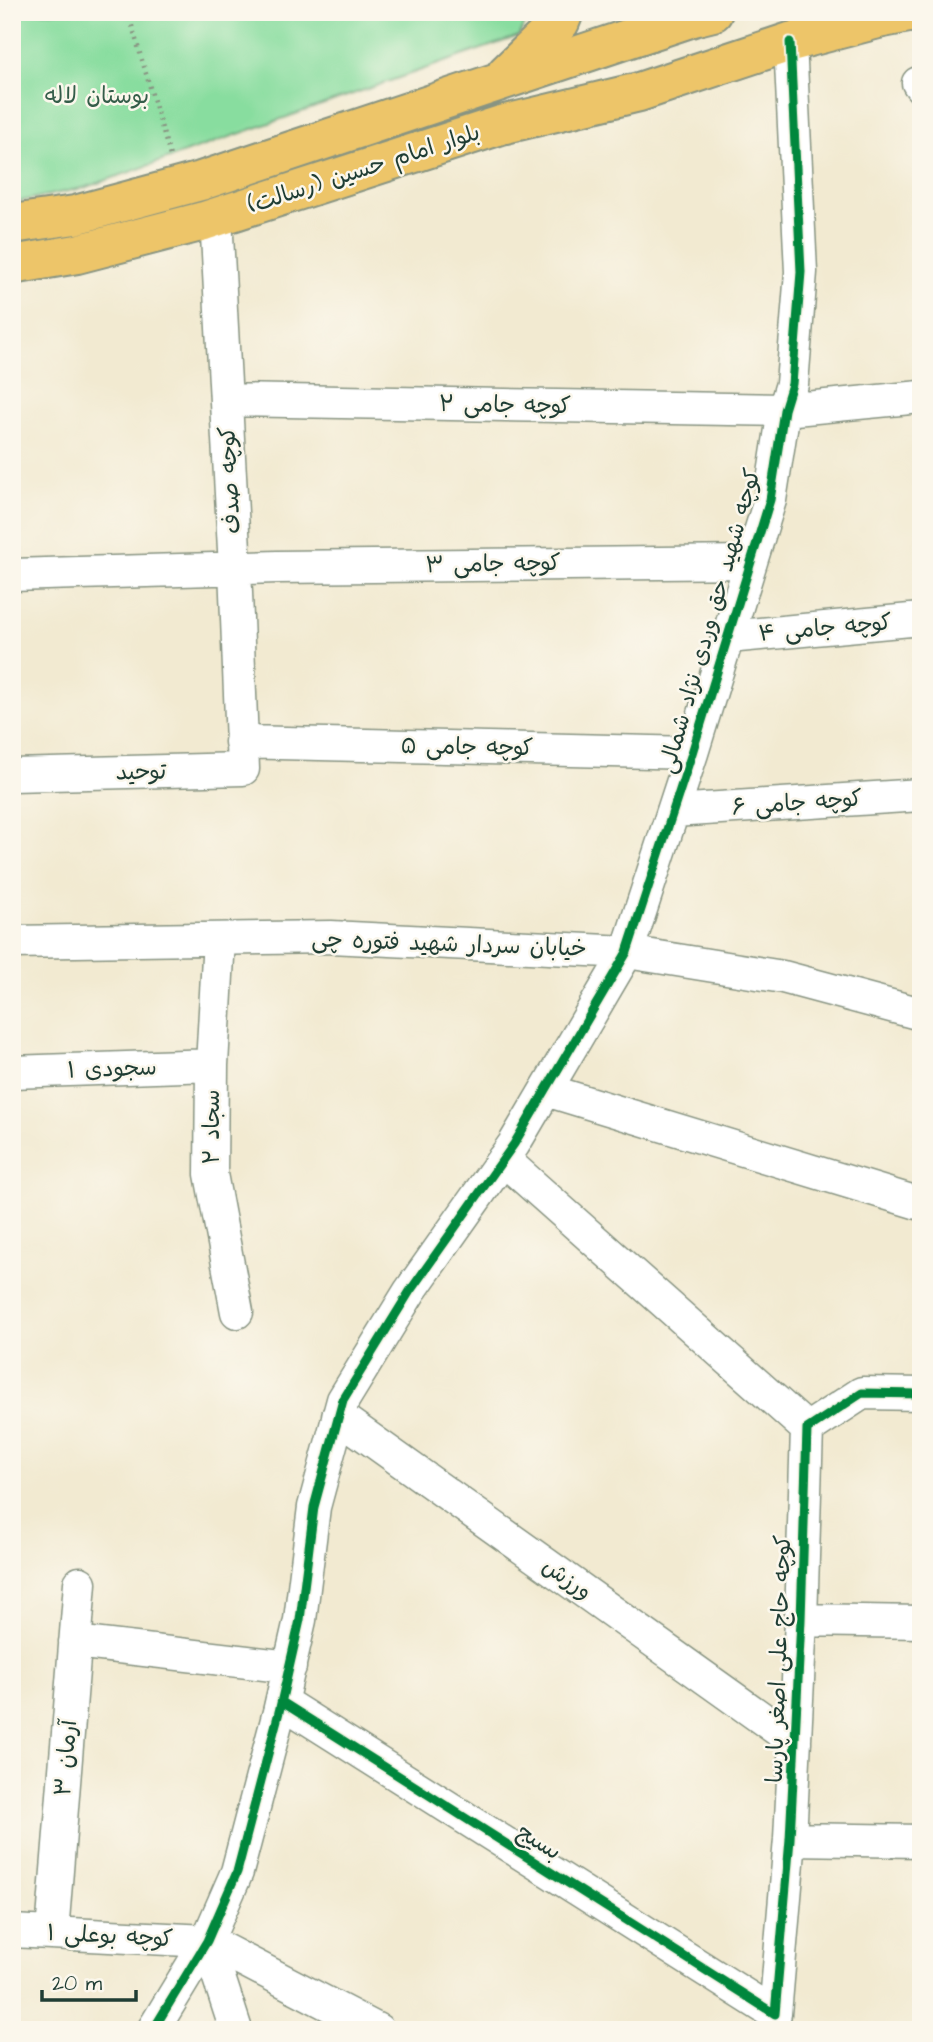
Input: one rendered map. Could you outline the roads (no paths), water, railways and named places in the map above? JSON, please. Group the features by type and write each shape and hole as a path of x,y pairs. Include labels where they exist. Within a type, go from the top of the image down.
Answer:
{"main road":[{"path":"501,80 560,22 564,12"},
{"name":"بلوار امام حسین (رسالت)","path":"12,265 77,254 216,217 501,125 639,92 790,42 914,12"},
{"path":"699,14 714,66"},
{"name":"بلوار امام حسین (رسالت)","path":"12,225 75,215 201,181 501,80 619,26 699,14"},
{"path":"619,26 639,92"}],"street":[{"name":"کوچه شهید حق وردی نژاد شمالی","path":"153,2030 207,1941 237,1872 290,1667 300,1620 314,1507 343,1400 410,1291 503,1159 627,952 692,752 770,500 784,410 792,384 801,272 790,42"},
{"name":"کوچه صدف","path":"216,217 235,568 241,742"},
{"name":"کوچه جامی ۲","path":"226,400 784,410 921,397"},
{"name":"کوچه جامی ۳","path":"12,575 235,568 751,562"},
{"name":"کوچه جامی ۴","path":"728,637 921,619"},
{"name":"کوچه جامی ۵","path":"241,742 692,752"},
{"name":"توحید","path":"12,775 243,769 241,742"},
{"name":"کوچه جامی ۶","path":"673,811 921,795"},
{"name":"خیابان سردار شهید فتوره چی","path":"12,942 331,937 627,952 783,977 921,1014"},
{"name":"سجاد ۲","path":"219,939 212,1065 211,1174 237,1312"},
{"name":"سجودی ۱","path":"12,1072 212,1065"},
{"path":"546,1090 921,1204"},
{"path":"503,1159 807,1429 862,1393 921,1394"},
{"name":"ورزش","path":"338,1416 795,1742"},
{"name":"کوچه حاج علی اصغر پارسا","path":"775,2014 790,1839 807,1429"},
{"name":"آرمان ۳","path":"52,1933 80,1583"},
{"path":"801,1620 921,1622"},
{"path":"75,1642 290,1667"},
{"name":"بسیج","path":"282,1702 775,2014"},
{"path":"790,1839 921,1841"},
{"name":"کوچه بوعلی ۱","path":"12,1931 207,1941"},
{"path":"207,1941 236,2030"},
{"path":"207,1941 378,2030"}],"park label":[{"name":"بوستان لاله","path":"97,96"}]}
